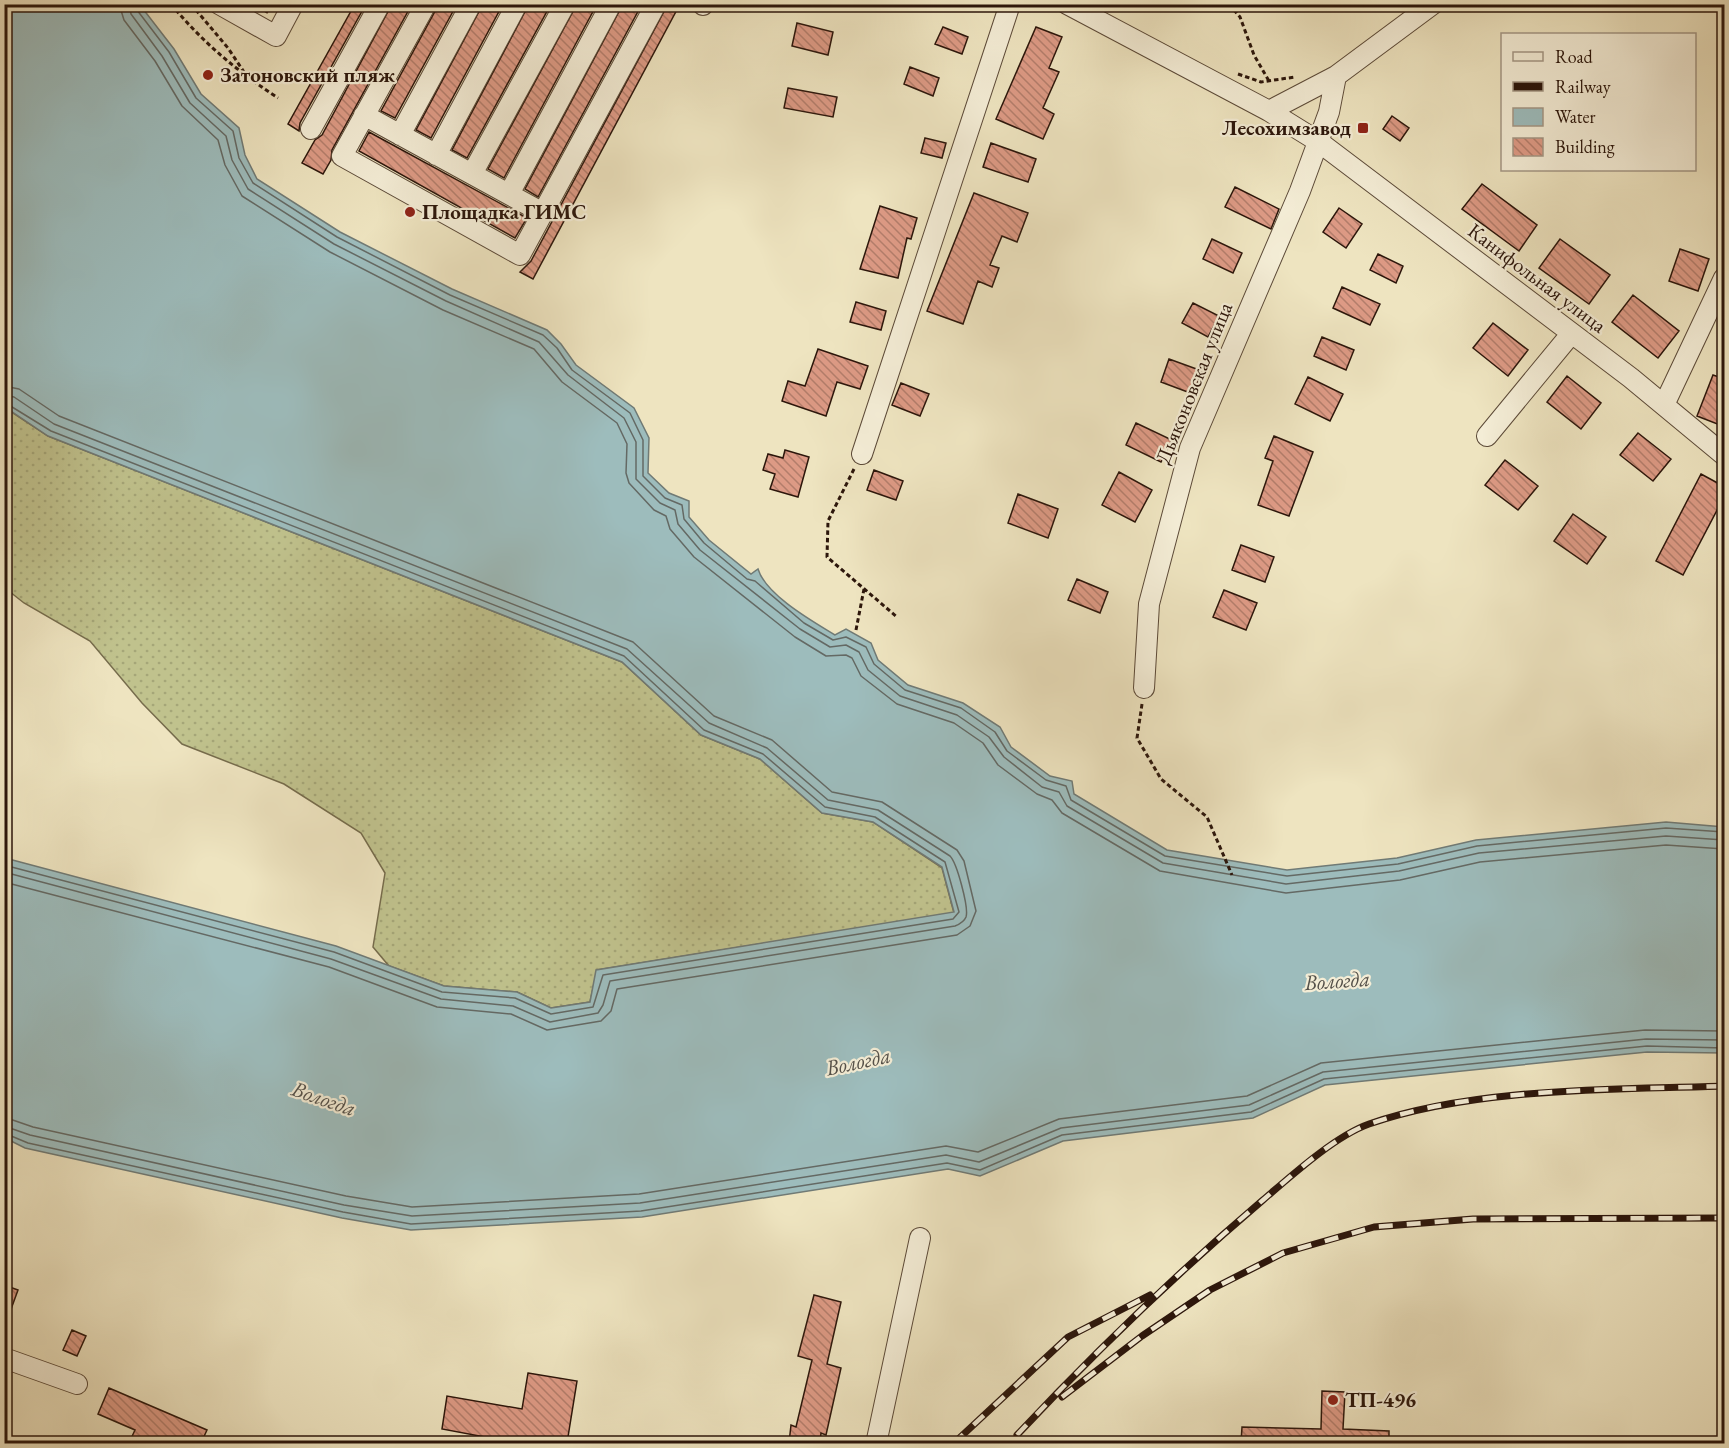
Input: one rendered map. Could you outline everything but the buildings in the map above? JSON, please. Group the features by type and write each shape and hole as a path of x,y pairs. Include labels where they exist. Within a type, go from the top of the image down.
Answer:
{"street":[{"path":"219,4 276,36 293,4"},
{"path":"311,129 380,4"},
{"path":"426,4 342,156 520,255 656,4"},
{"path":"400,135 471,4"},
{"path":"436,155 517,4"},
{"path":"472,174 565,4"},
{"path":"509,194 611,4"},
{"path":"862,454 1010,4"},
{"name":"Канифольная улица","path":"1066,4 1269,111 1319,142 1664,405 1725,455"},
{"path":"1269,111 1336,76 1433,4"},
{"name":"Дьяконовская улица","path":"1144,688 1149,604 1190,448 1319,142 1329,112 1336,76"},
{"path":"364,116 543,213"},
{"path":"1664,405 1724,278"},
{"path":"1487,436 1571,334"},
{"path":"876,1443 920,1238"},
{"path":"4,1358 77,1384"}],"path":[{"path":"171,4 201,39 247,77 278,98"},
{"path":"191,4 228,48 247,77"},
{"path":"1228,4 1240,17 1254,55 1269,81"},
{"path":"1231,70 1261,82 1301,76"},
{"path":"862,454 828,521 827,557 897,617"},
{"path":"856,630 864,589"},
{"path":"1144,688 1137,738 1161,779 1207,817 1232,875"}],"green space":[{"path":"4,407 48,436 622,662 701,735 760,759 822,813 873,822 942,868 954,913 597,970 590,1002 551,1008 517,992 444,986 389,966 373,947 385,873 361,833 284,784 182,744 142,703 90,641 24,603 5,588"}],"water":[{"name":"Вологда","path":"5,4 140,5 174,49 201,94 239,128 245,155 257,179 340,232 452,289 547,330 561,344 576,365 634,408 649,438 648,473 669,493 689,501 689,517 709,540 751,574 758,569 770,588 803,615 835,635 846,629 871,643 878,660 908,685 963,703 1000,727 1011,747 1050,776 1072,781 1074,794 1167,850 1287,870 1397,858 1476,840 1666,822 1724,827 1724,1053 1647,1052 1325,1085 1253,1118 1063,1141 980,1176 948,1169 642,1217 411,1230 342,1218 25,1148 5,1138 5,858 336,946 444,986 517,992 551,1008 590,1002 596,970 954,912 942,867 873,822 822,813 760,759 701,735 622,662 48,436 5,407"}],"railway":[{"path":"1017,1435 1106,1344 1199,1256 1300,1169 1328,1147 1356,1130 1410,1112 1499,1097 1591,1090 1724,1086"},
{"path":"1062,1397 1142,1336 1210,1290 1283,1253 1374,1227 1473,1219 1724,1218"},
{"path":"953,1444 1068,1337 1150,1295"}],"place":[{"name":"Затоновский пляж","path":"208,75"},
{"name":"Лесохимзавод","path":"1363,128"},
{"name":"Площадка ГИМС","path":"410,212"},
{"name":"ТП-496","path":"1333,1400"}]}
